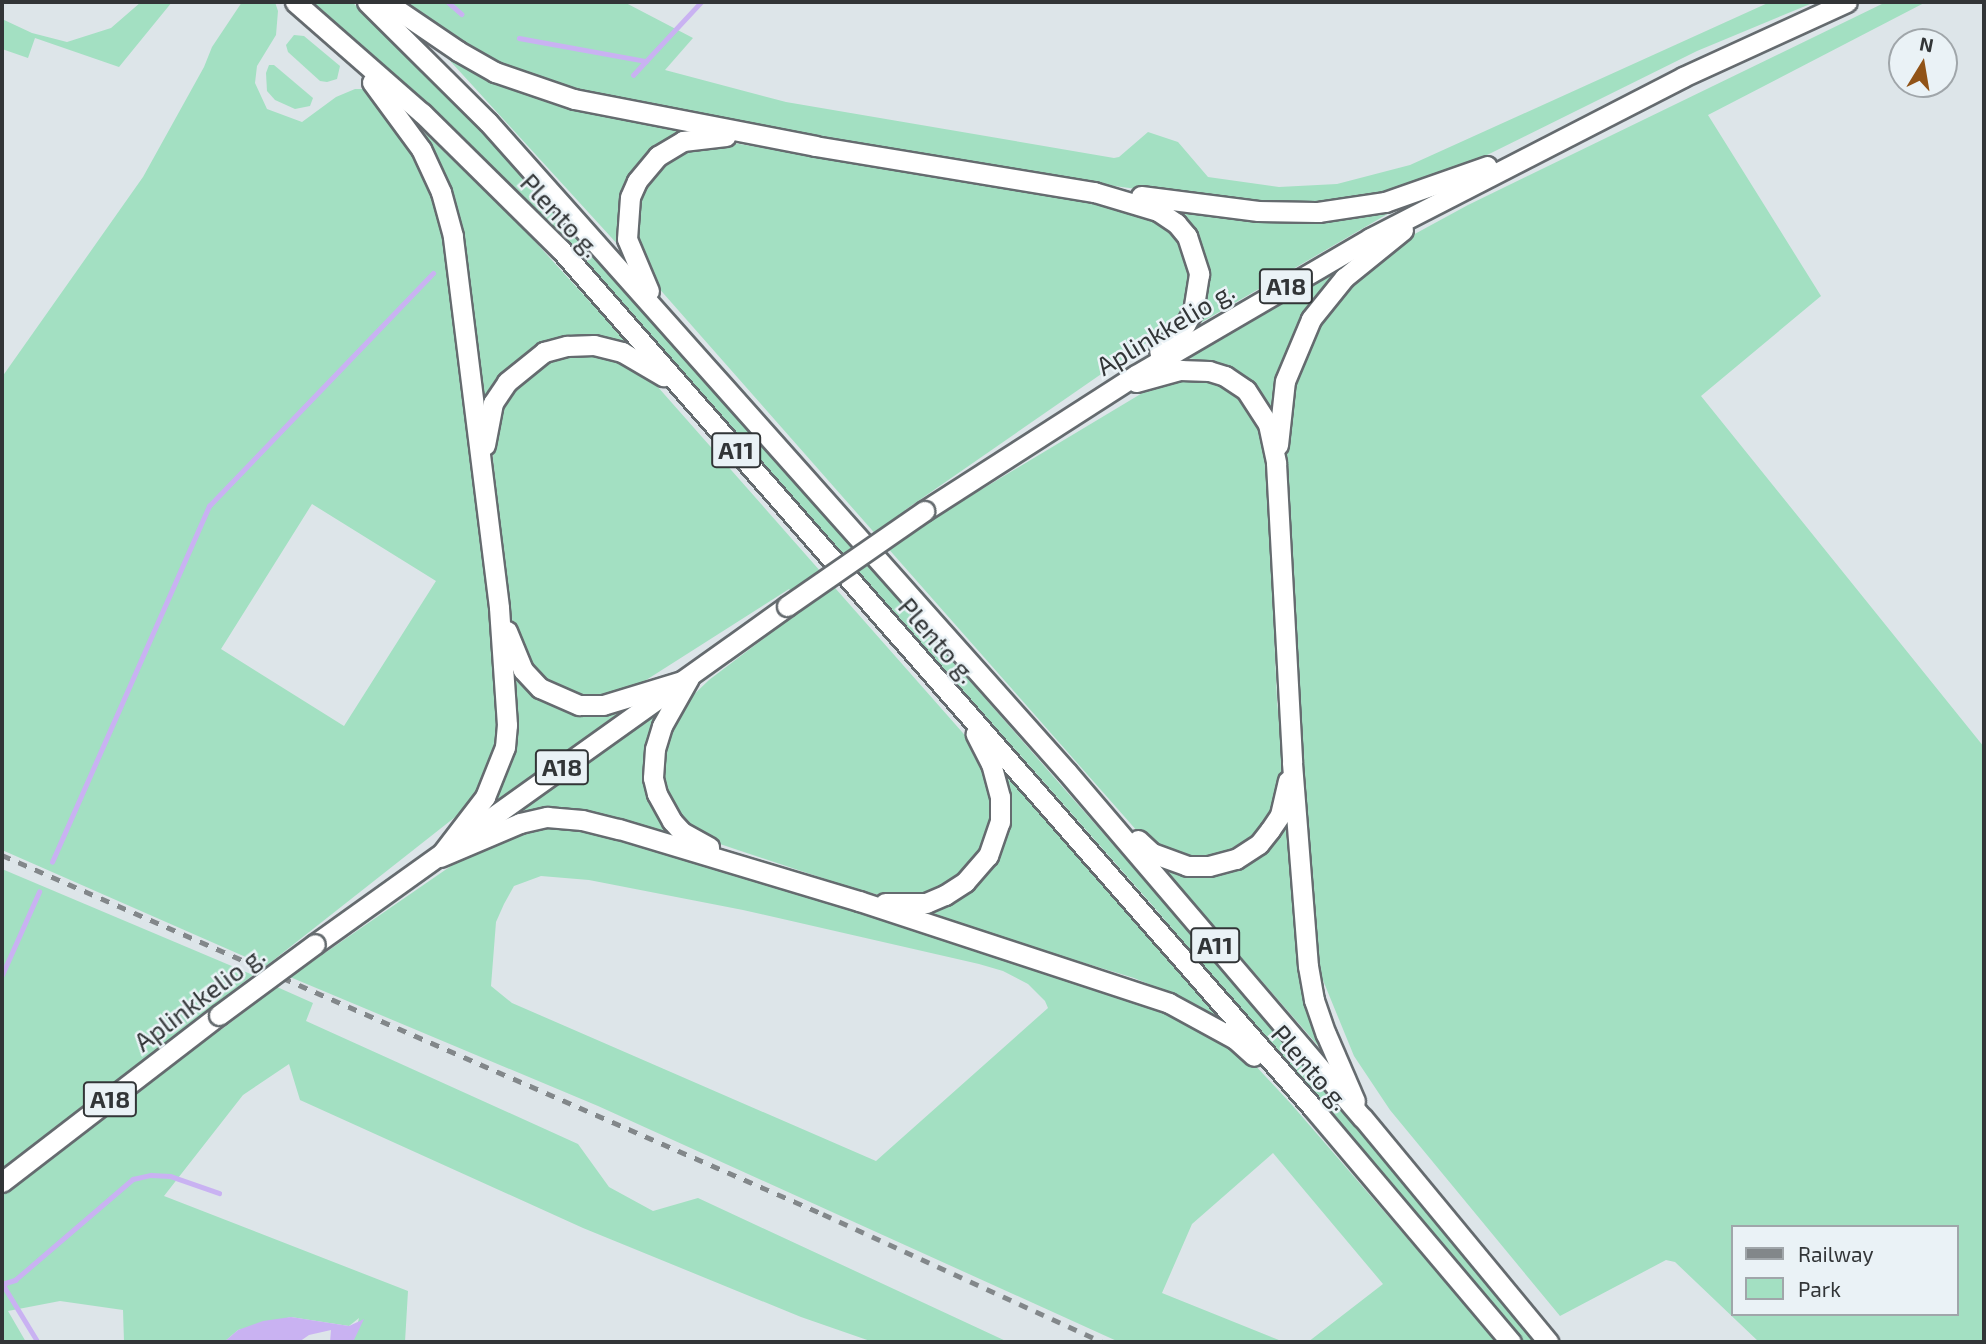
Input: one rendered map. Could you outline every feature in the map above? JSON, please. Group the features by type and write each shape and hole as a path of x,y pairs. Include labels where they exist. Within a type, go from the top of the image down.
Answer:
{"highway":[{"name":"Plento g.","path":"294,2 422,113 560,249 1312,1108 1511,1342"},
{"path":"294,2 312,26 381,90 421,149 441,192 453,236 499,607 506,705 505,747 485,797 437,857"},
{"name":"Plento g.","path":"367,2 488,122 1067,772 1363,1118 1548,1342"},
{"path":"386,2 458,51 495,72 574,99 815,146 1094,192 1258,211 1318,212 1385,202 1549,143"},
{"name":"Aplinkkelio g.","path":"2,1182 315,944 686,678 924,511 1114,389 1370,237 1549,143 1847,2"},
{"path":"660,314 635,264 627,239 630,197 646,167 683,141 705,136 815,146"},
{"path":"1094,192 1158,211 1176,223 1195,253 1199,274 1193,311 1175,337 1136,375"},
{"path":"1276,463 1285,380 1293,355 1311,318 1344,278 1439,203"},
{"path":"482,471 493,403 507,382 544,352 567,346 594,345 622,352 681,387"},
{"path":"1114,389 1180,370 1209,371 1226,376 1256,402 1268,424 1276,463 1292,763 1308,966 1314,1000 1363,1118"},
{"path":"499,607 512,649 523,670 540,688 558,698 579,705 603,705 686,678"},
{"path":"686,678 662,726 655,749 653,778 657,793 672,821 682,832 740,865"},
{"path":"859,901 906,905 926,903 965,882 988,856 1000,822 1000,797 991,764 962,708"},
{"path":"1067,772 1152,853 1187,866 1209,866 1248,852 1270,830 1279,814 1292,763"},
{"path":"437,857 520,823 562,817 619,829 859,901 1169,1003 1235,1039 1312,1108"}],"green space":[{"path":"141,2 172,2 119,67 35,38 28,58 2,49 2,19 32,33 67,42 111,28"},
{"path":"242,2 275,2 278,11 276,35 257,66 255,83 267,109 302,122 336,97 355,89 366,89 390,109 441,206 496,660 500,724 495,757 473,803 266,966 2,850 2,377 143,177 204,67 212,47","holes":["312,504 436,581 344,726 221,649"]},
{"path":"312,2 352,2 489,132 1271,1025 1537,1342 1520,1342 1153,906 587,263 491,168"},
{"path":"407,2 624,2 693,38 665,70 786,102 1114,158 1119,157 1148,132 1178,142 1208,177 1279,187 1337,184 1410,165 1770,2 1815,2 1697,51 1483,157 1415,185 1325,205 1266,206 1099,184 597,97 560,87 499,63 451,35"},
{"path":"1886,2 1926,2 1708,115 1821,296 1701,396 1984,747 1984,1342 1759,1342 1732,1316 1958,1316 1958,1225 1730,1225 1730,1314 1675,1262 1666,1260 1560,1316 1390,1110 1354,1056 1320,973 1314,973 1284,467 1284,424 1290,380 1330,300 1400,242 1468,205"},
{"path":"294,35 304,36 340,66 337,79 320,81 288,52 286,45"},
{"path":"431,40 467,63 690,128 657,145 635,166 620,197 617,227 620,247"},
{"path":"269,65 274,65 313,98 310,106 295,109 275,100 267,91 266,73"},
{"path":"424,132 529,235 632,348 550,343 482,412 457,217 444,174"},
{"path":"698,142 727,142 1118,205 1168,224 1185,247 1193,270 1189,301 1175,323 905,510 919,527 1159,383 1196,375 1233,388 1257,416 1266,445 1277,701 1282,752 1281,786 1268,820 1255,836 1215,857 1188,858 1158,849 1138,832 656,285 634,243 634,211 642,184 667,155"},
{"path":"1403,205 1190,329 1206,278 1204,253 1193,230 1173,207 1208,215 1305,222 1346,219"},
{"path":"1341,267 1293,336 1280,375 1273,418 1256,387 1231,368 1205,360 1186,358"},
{"path":"564,351 608,353 642,369 970,741 983,763 994,812 988,843 969,872 948,886 918,897 893,898 858,890 711,841 687,827 668,804 661,780 661,742 685,703 709,680 804,608 789,589 643,682 617,693 596,697 569,694 547,683 532,668 517,644 509,604 493,460 494,425 499,406 532,365"},
{"path":"514,668 585,712 624,709 490,806 505,776 513,748 516,716"},
{"path":"663,707 650,738 676,839 552,808 519,811"},
{"path":"1003,772 1228,1025 1182,998 1134,978 919,913 968,891 1009,805"},
{"path":"1290,815 1310,1015 1320,1048 1161,865 1212,873"},
{"path":"558,824 607,832 1125,992 1220,1036 1254,1064 1292,1105 1497,1342 1308,1342 1383,1284 1273,1153 1192,1224 1162,1293 1284,1342 1119,1342 598,1106 290,977 464,857 502,837","holes":["541,876 589,880 743,910 979,964 1003,971 1028,984 1045,1001 1048,1008 876,1161 512,1003 491,986 496,922 514,886"]},
{"path":"2,869 253,975 2,1170"},
{"path":"277,987 313,1003 306,1021 578,1144 609,1187 653,1211 698,1198 1008,1342 873,1342 801,1317 583,1228 300,1100 289,1064 243,1095 164,1196 408,1291 405,1342 353,1342 359,1318 349,1326 291,1317 238,1330 224,1342 124,1342 123,1310 60,1301 8,1311 26,1342 2,1342 2,1195 217,1027 221,1030"}],"shaded area":[{"path":"291,1317 349,1326 364,1319 353,1342 330,1342 331,1330 309,1335 299,1342 224,1342 238,1330 263,1321"}],"waterway":[{"path":"448,2 462,14"},
{"path":"633,75 701,2"},
{"path":"519,38 646,61"},
{"path":"52,862 209,506 433,273"},
{"path":"2,975 39,892"},
{"path":"2,1284 15,1280 133,1179 151,1175 170,1176 219,1193"},
{"path":"2,1283 38,1342"}],"railway":[{"path":"2,855 823,1214 1103,1342"}]}
